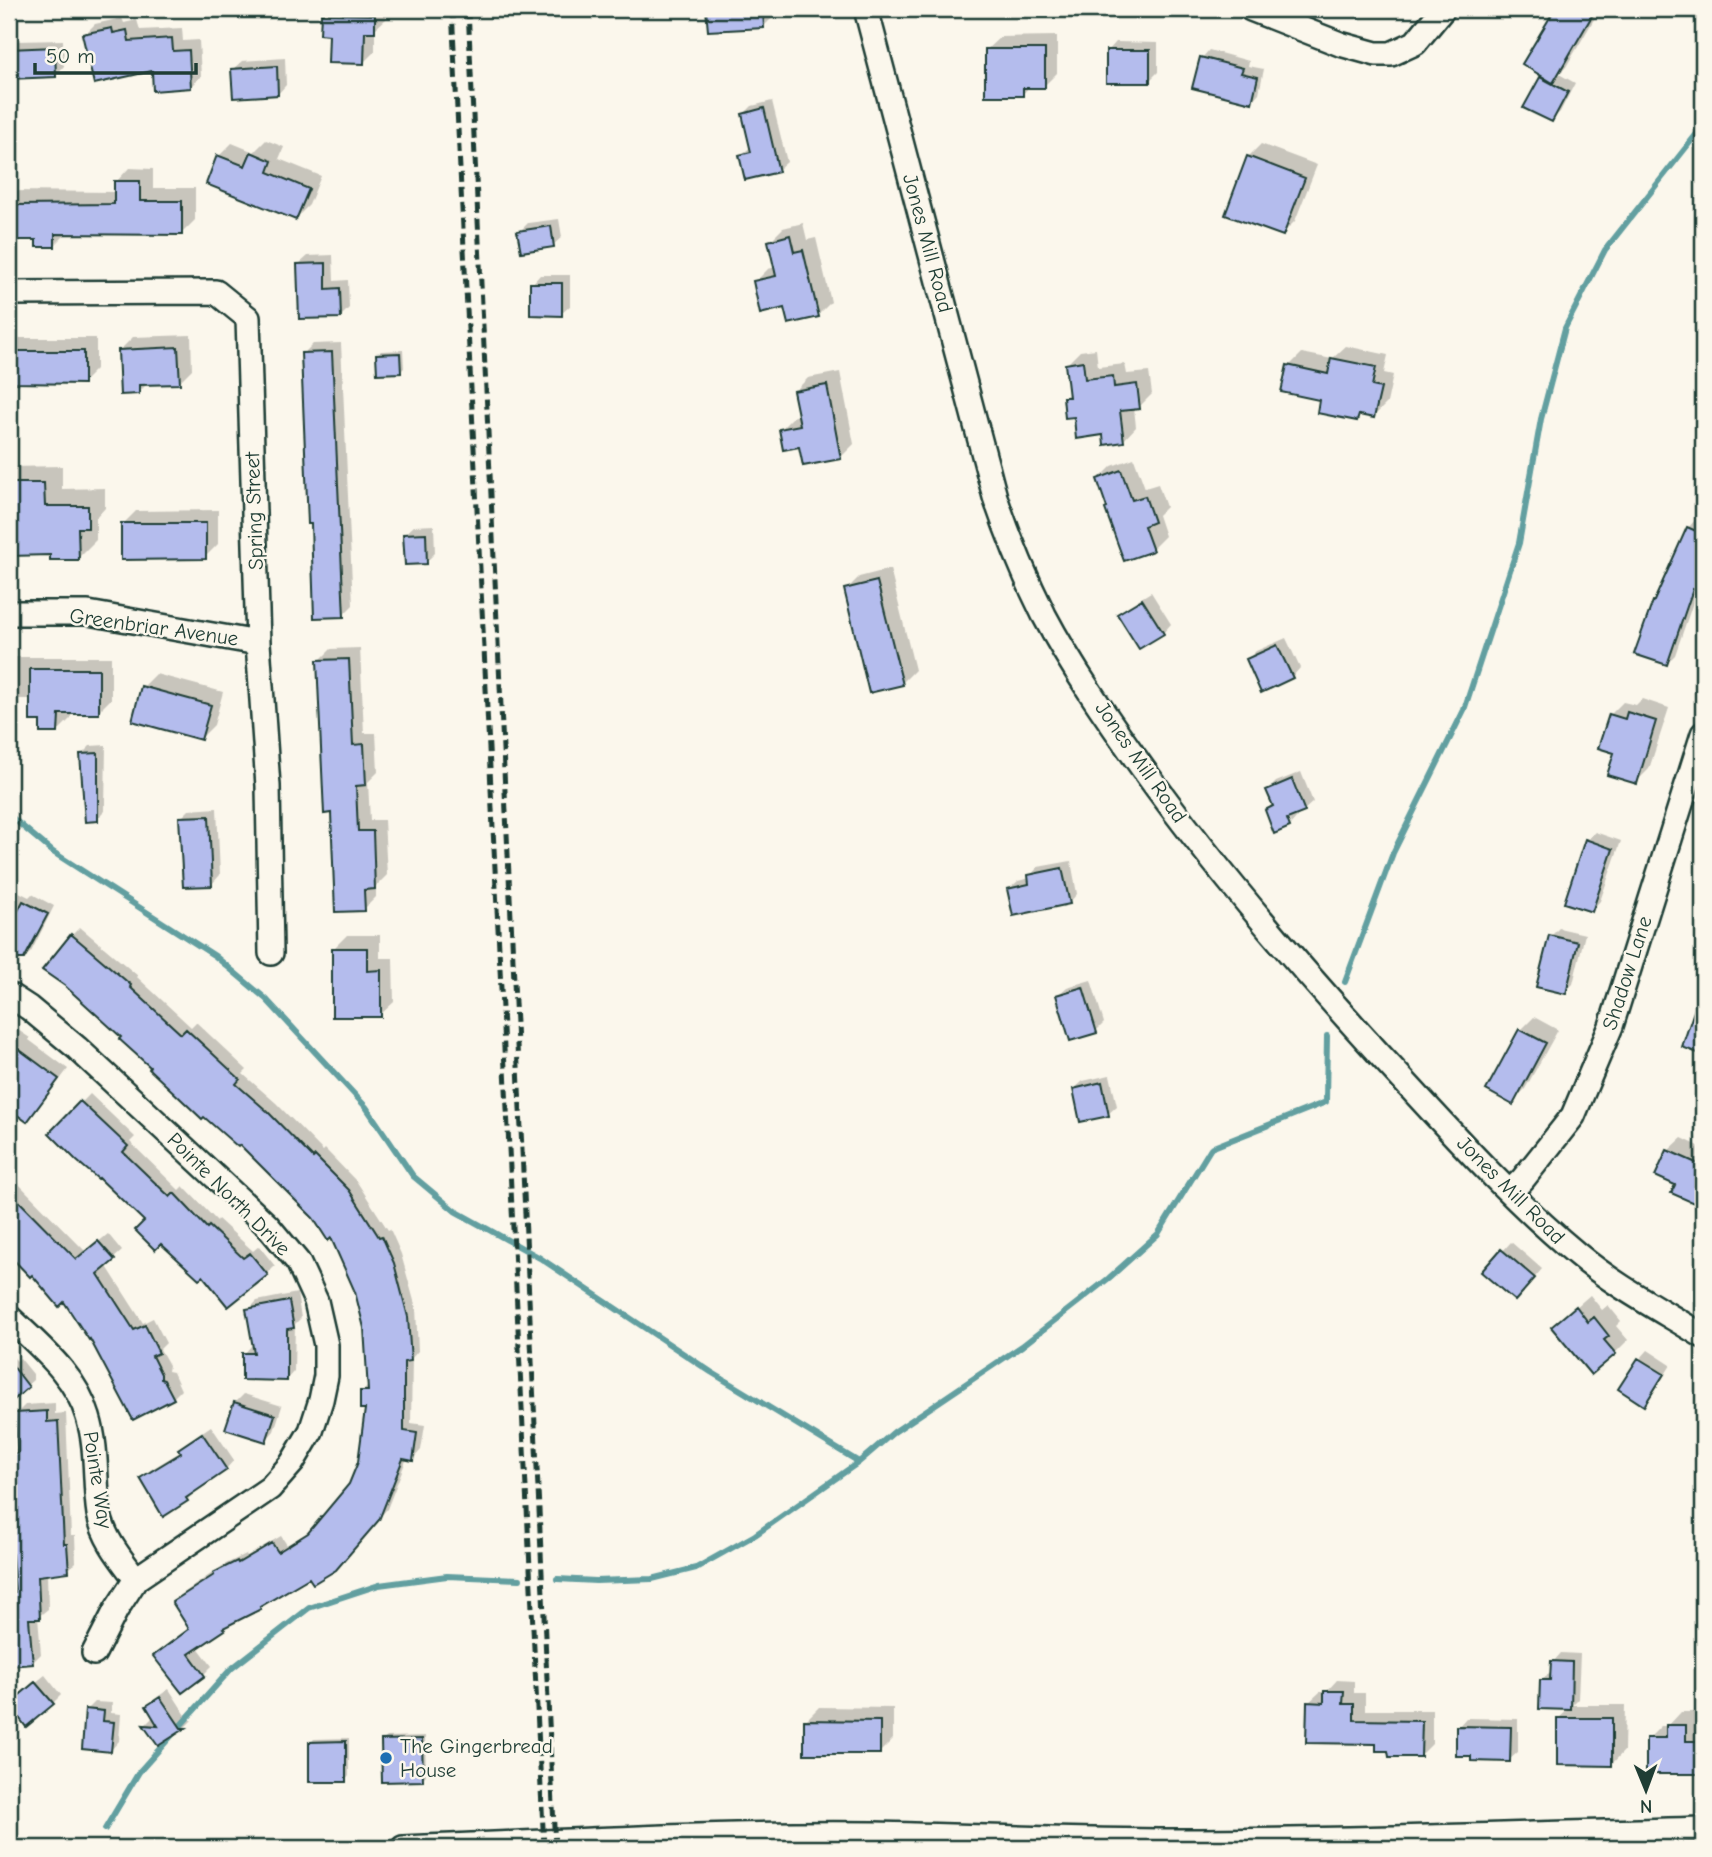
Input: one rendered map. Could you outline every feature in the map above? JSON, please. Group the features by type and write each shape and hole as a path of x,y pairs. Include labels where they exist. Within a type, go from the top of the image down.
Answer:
{"street":[{"name":"Jones Mill Road","path":"866,9 995,497 1022,569 1046,618 1073,663 1169,805 1230,883 1294,960 1423,1102 1543,1225 1579,1256 1703,1336"},
{"path":"1251,9 1340,44 1376,54 1391,54 1415,43 1444,9"},
{"name":"Spring Street","path":"9,293 216,292 248,317 258,643 268,786 271,953"},
{"name":"Greenbriar Avenue","path":"9,613 88,613 258,643"},
{"name":"Shadow Lane","path":"1510,1192 1573,1116 1611,1026 1703,734"},
{"name":"Pointe North Drive","path":"9,995 77,1048 268,1226 298,1262 316,1301 327,1345 326,1376 321,1400 311,1432 292,1463 270,1488 136,1579 94,1653"},
{"name":"Pointe Way","path":"9,1317 49,1355 78,1393 88,1416 94,1441 99,1516 109,1542 136,1579"},
{"path":"403,1848 756,1835 873,1834 954,1842 1173,1841 1703,1829"}],"building":[{"path":"706,9 763,9 764,28 708,31"},
{"path":"1555,9 1596,9 1553,83 1522,64"},
{"path":"321,14 375,15 375,32 365,32 364,64 328,63 329,35 320,34"},
{"path":"112,28 113,33 127,30 129,41 172,38 173,51 189,50 191,88 153,91 152,71 94,84 82,34"},
{"path":"55,47 56,77 9,79 9,49"},
{"path":"985,49 1045,49 1045,88 1023,88 1023,96 985,96"},
{"path":"1106,50 1150,50 1150,83 1106,83"},
{"path":"1200,57 1243,68 1241,73 1258,77 1252,103 1192,88"},
{"path":"277,66 278,95 233,98 231,69"},
{"path":"1540,77 1568,92 1552,122 1523,108"},
{"path":"764,108 779,172 745,180 739,155 751,152 742,114"},
{"path":"251,152 272,161 268,172 309,189 296,220 206,184 217,155 245,166"},
{"path":"1247,156 1305,178 1283,236 1225,215"},
{"path":"114,181 140,181 140,201 182,201 182,235 55,234 55,247 36,247 36,240 16,240 16,205 114,204"},
{"path":"551,226 554,247 521,252 517,231"},
{"path":"790,235 794,252 803,250 819,317 788,324 784,308 760,314 753,281 776,276 768,241"},
{"path":"326,263 326,289 340,288 341,318 299,319 297,264"},
{"path":"530,283 562,283 562,316 530,315"},
{"path":"178,347 180,384 139,385 139,394 120,395 118,350"},
{"path":"14,351 84,351 84,384 13,383"},
{"path":"332,352 344,617 314,618 301,353"},
{"path":"400,353 401,373 377,374 376,354"},
{"path":"1331,358 1376,367 1372,386 1381,388 1374,418 1359,415 1357,421 1317,413 1319,400 1281,392 1287,365 1328,374"},
{"path":"1083,361 1085,379 1113,376 1114,387 1137,384 1140,409 1120,411 1124,442 1104,445 1103,435 1076,439 1074,417 1065,418 1063,397 1069,397 1065,364"},
{"path":"827,385 841,459 803,466 799,447 783,450 779,429 800,425 793,391"},
{"path":"1121,470 1132,500 1145,496 1154,522 1144,526 1153,551 1124,561 1097,479"},
{"path":"9,483 44,483 45,506 88,506 88,528 78,528 79,560 50,560 50,555 9,556"},
{"path":"121,523 206,523 206,559 121,560"},
{"path":"1687,527 1703,534 1703,574 1696,590 1693,589 1667,665 1634,654 1653,601"},
{"path":"426,533 427,564 405,565 403,534"},
{"path":"877,581 903,685 869,693 844,589"},
{"path":"1142,599 1164,634 1139,649 1117,614"},
{"path":"1277,645 1293,678 1261,693 1246,659"},
{"path":"349,659 353,745 364,744 366,785 356,786 358,831 373,831 375,889 364,890 365,911 335,912 331,813 324,814 317,660"},
{"path":"30,669 99,669 99,714 59,714 58,733 40,733 40,721 30,721"},
{"path":"141,686 211,705 201,740 132,721"},
{"path":"1627,712 1656,721 1637,784 1607,775 1614,753 1598,748 1609,714 1625,719"},
{"path":"98,753 98,821 85,822 80,754"},
{"path":"1292,779 1305,812 1287,819 1290,827 1274,834 1265,810 1273,806 1266,790"},
{"path":"209,816 212,886 183,887 179,817"},
{"path":"1585,839 1613,849 1592,912 1564,903"},
{"path":"1062,868 1070,904 1013,916 1007,889 1029,884 1028,875"},
{"path":"23,901 48,914 24,959 17,959 9,955 9,928"},
{"path":"71,934 131,985 130,987 181,1034 186,1029 240,1079 236,1084 349,1190 379,1237 382,1236 394,1263 408,1317 411,1361 404,1362 404,1431 417,1433 413,1461 403,1459 379,1520 336,1570 313,1584 309,1578 260,1607 261,1609 223,1628 225,1630 189,1654 205,1676 182,1693 153,1656 189,1629 172,1602 214,1575 213,1573 237,1561 238,1563 272,1543 278,1552 308,1533 349,1484 358,1462 365,1409 360,1409 360,1391 368,1391 364,1328 355,1292 331,1238 328,1241 313,1218 240,1145 238,1147 204,1117 202,1119 119,1039 121,1037 65,986 42,970"},
{"path":"1549,935 1578,942 1566,994 1536,987"},
{"path":"332,948 367,948 367,971 381,970 381,1017 332,1017"},
{"path":"1083,987 1097,1033 1070,1041 1056,995"},
{"path":"1700,993 1703,994 1703,1055 1682,1047"},
{"path":"1519,1029 1546,1043 1513,1105 1486,1090"},
{"path":"9,1042 59,1079 27,1122 9,1109"},
{"path":"1102,1082 1109,1116 1080,1122 1073,1089"},
{"path":"80,1101 128,1146 123,1152 170,1197 174,1193 207,1228 209,1226 243,1258 250,1253 268,1275 228,1307 203,1276 199,1279 161,1244 155,1250 135,1230 144,1221 49,1133"},
{"path":"1667,1150 1703,1166 1703,1207 1671,1193 1675,1185 1655,1176"},
{"path":"9,1191 76,1259 98,1241 115,1260 98,1274 134,1330 145,1325 159,1353 152,1356 161,1379 174,1399 133,1420 90,1339 64,1302 59,1307 32,1275 30,1277 9,1255"},
{"path":"1501,1249 1535,1278 1515,1301 1481,1272"},
{"path":"289,1301 294,1328 287,1329 287,1381 242,1380 242,1353 254,1353 246,1309"},
{"path":"1576,1306 1588,1322 1594,1317 1609,1336 1604,1340 1616,1354 1591,1375 1551,1327"},
{"path":"1638,1358 1664,1374 1644,1406 1618,1389"},
{"path":"9,1361 29,1387 9,1404"},
{"path":"234,1402 275,1415 266,1442 225,1429"},
{"path":"47,1411 47,1422 58,1421 64,1544 67,1544 69,1572 38,1576 40,1619 29,1619 33,1664 9,1666 9,1592 15,1592 9,1515 9,1454 17,1454 15,1413"},
{"path":"202,1433 227,1470 163,1517 140,1478 181,1453 178,1449"},
{"path":"1551,1661 1572,1662 1571,1710 1539,1709 1540,1680 1550,1680"},
{"path":"35,1682 54,1704 26,1727 9,1704"},
{"path":"1324,1691 1344,1691 1343,1704 1354,1704 1354,1720 1422,1721 1421,1757 1389,1757 1388,1751 1376,1751 1376,1744 1306,1743 1307,1702 1324,1703"},
{"path":"160,1697 181,1728 186,1728 158,1746 143,1725 158,1726 146,1706"},
{"path":"85,1709 104,1711 103,1721 114,1722 111,1752 82,1749"},
{"path":"1557,1718 1612,1718 1612,1766 1557,1765"},
{"path":"804,1720 880,1721 880,1754 804,1754"},
{"path":"1666,1725 1686,1725 1686,1741 1703,1741 1703,1774 1646,1774 1646,1738 1666,1738"},
{"path":"1456,1726 1511,1727 1510,1762 1471,1761 1471,1756 1456,1756"},
{"path":"422,1739 423,1781 382,1782 381,1740"},
{"path":"346,1741 346,1782 309,1782 309,1742"}],"waterway":[{"path":"1345,982 1393,853 1464,710 1519,543 1541,419 1565,328 1605,250 1703,126"},
{"path":"9,815 53,852 215,956 266,999 366,1107 413,1176 455,1211 540,1258 711,1372 859,1462"},
{"path":"557,1579 652,1579 696,1568 755,1535 859,1462 894,1432 1022,1346 1109,1278 1158,1234 1211,1148 1326,1102 1327,1036"},
{"path":"105,1829 139,1772 231,1669 309,1608 379,1585 447,1576 520,1579"}],"railway":[{"path":"452,9 544,1848"},
{"path":"468,9 555,1848"}],"place":[{"name":"The Gingerbread House","path":"386,1758"}]}
